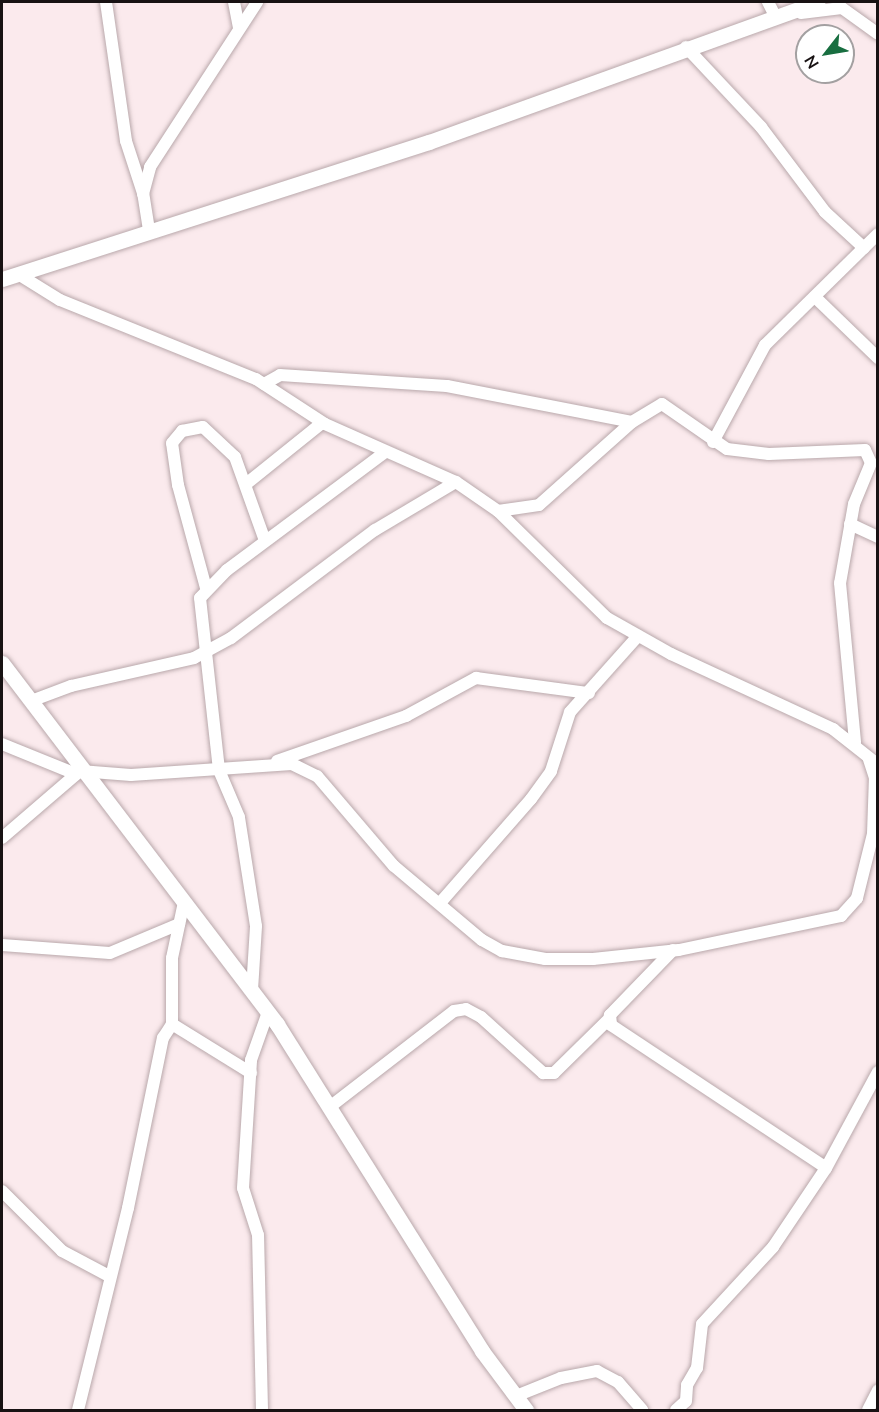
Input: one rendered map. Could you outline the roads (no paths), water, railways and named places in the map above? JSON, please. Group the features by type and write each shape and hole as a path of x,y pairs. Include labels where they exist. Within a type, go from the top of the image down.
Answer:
{"street":[{"path":"106,2 126,141 143,194 149,230"},
{"path":"234,2 239,28"},
{"path":"143,194 150,167 257,2"},
{"path":"2,279 429,142 686,47 771,9 818,2"},
{"path":"771,9 842,8 878,34"},
{"path":"686,47 761,127 825,212 864,248"},
{"path":"713,442 765,345 878,234"},
{"path":"2,744 78,772 131,775 292,764 317,776 394,866 502,951 569,960 673,950 841,916 857,898 873,834 875,778 873,761 855,742 638,636 607,618 498,511 456,482 384,453 322,423 264,384 60,300 18,274"},
{"path":"815,297 878,358"},
{"path":"264,384 280,375 447,386 632,422"},
{"path":"498,511 539,505 632,422 662,404 713,442 769,454 865,450 874,456 850,524 840,614 855,742"},
{"path":"246,484 322,423"},
{"path":"206,588 178,485 175,437 191,425 203,427 235,457 265,541"},
{"path":"252,990 255,926 242,833 219,770 204,653 200,598 206,588 265,541 384,453"},
{"path":"31,701 204,653 375,530 456,482"},
{"path":"850,524 878,537"},
{"path":"440,903 551,771 570,712 638,636"},
{"path":"2,663 31,701 78,772 184,902 268,1012 526,1410"},
{"path":"271,764 406,716 477,678 589,693"},
{"path":"4,830 78,772"},
{"path":"78,1410 162,1038 172,1024 172,958 184,902"},
{"path":"2,945 110,952 179,924"},
{"path":"331,1106 454,1011 466,1009 481,1017 543,1072 554,1073 673,950"},
{"path":"262,1410 258,1235 243,1188 251,1073 258,1030 268,1012"},
{"path":"609,1018 826,1168"},
{"path":"172,1024 251,1073"},
{"path":"676,1410 686,1401 687,1385 698,1368 702,1324 731,1286 766,1256 826,1168 878,1072"},
{"path":"2,1191 62,1251 109,1276"},
{"path":"516,1396 538,1384 597,1371 618,1382 642,1410"},
{"path":"868,1410 878,1390"}]}
